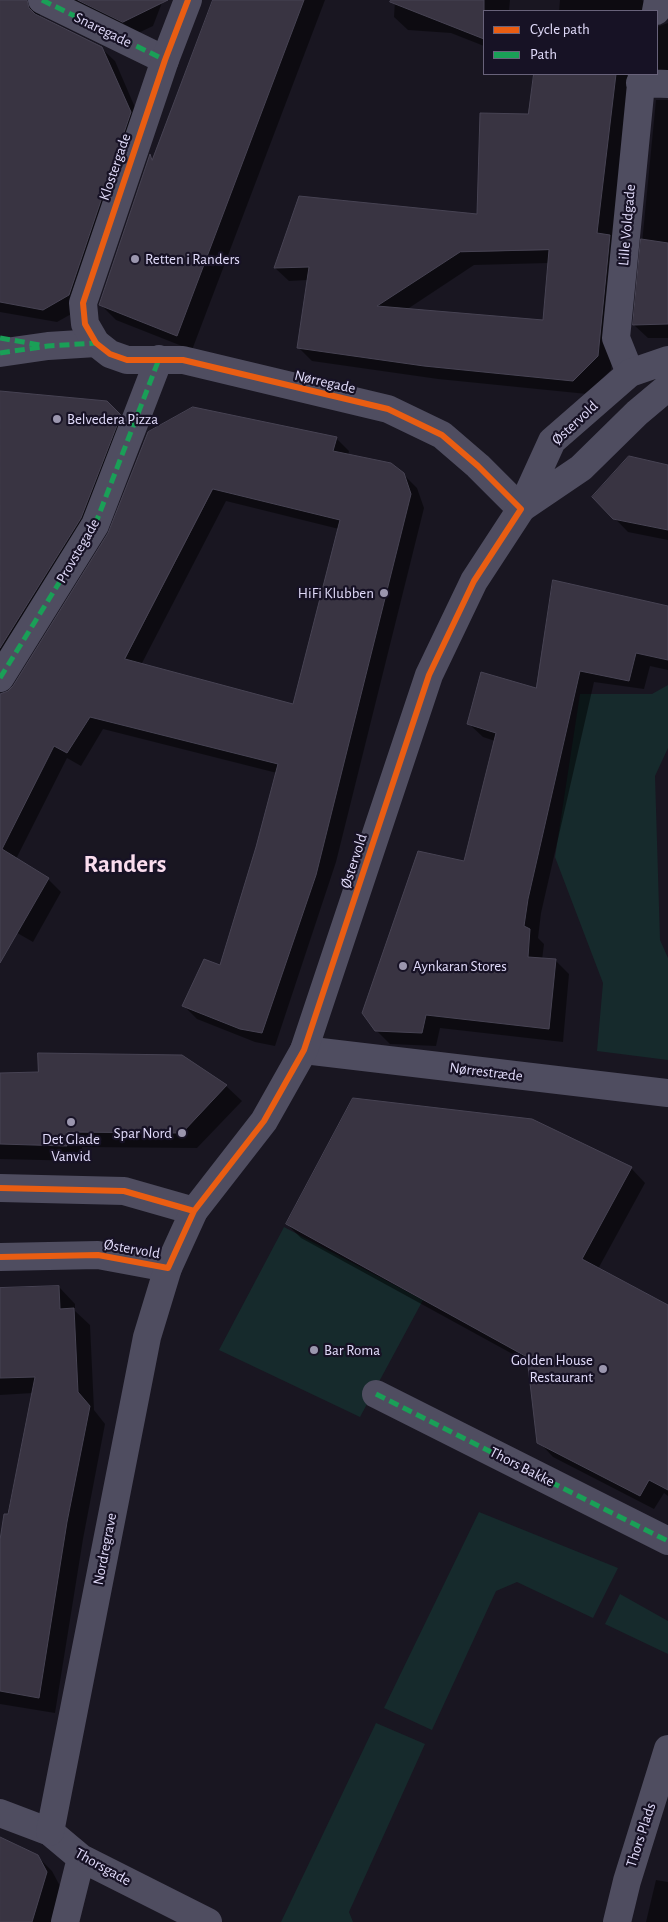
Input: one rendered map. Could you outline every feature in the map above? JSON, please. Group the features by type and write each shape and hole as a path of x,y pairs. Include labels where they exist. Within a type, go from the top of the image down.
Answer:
{"street":[{"name":"Snaregade","path":"42,0 165,60"},
{"name":"Klostergade","path":"96,343 85,324 83,303 165,60 188,0"},
{"path":"641,78 668,84"},
{"name":"Lille Voldgade","path":"630,373 616,338 641,78"},
{"path":"0,338 48,346"},
{"path":"0,353 48,346 96,343"},
{"name":"Nørregade","path":"96,343 110,354 127,360 183,360 388,409 442,435 478,466 521,509"},
{"name":"Provstegade","path":"0,678 95,526 159,359"},
{"path":"630,373 668,360"},
{"name":"Østervold","path":"0,1257 98,1255 168,1268 194,1211 264,1121 304,1050 429,675 474,581 521,509 552,441 630,373"},
{"name":"Østervold","path":"521,509 581,468 646,405 668,387"},
{"name":"Nørrestræde","path":"304,1050 668,1094"},
{"path":"0,1188 124,1191 194,1211"},
{"name":"Nordregrave","path":"50,1832 147,1338 168,1268"},
{"name":"Thors Bakke","path":"376,1394 668,1541"},
{"name":"Thors Plads","path":"617,1922 626,1881 668,1749"},
{"name":"Thorsgade","path":"0,1813 50,1832 81,1858 208,1922"},
{"path":"65,1922 81,1858"}],"green space":[{"path":"668,685 668,748 655,776 660,940 668,958 668,1060 597,1051 603,983 555,857 580,694 652,694"},
{"path":"284,1227 423,1300 360,1417 219,1350"},
{"path":"479,1512 618,1568 593,1618 517,1582 496,1591 432,1730 384,1708"},
{"path":"620,1594 668,1621 668,1654 605,1624"},
{"path":"376,1723 425,1744 349,1912 353,1922 281,1922"}],"building":[{"path":"0,0 27,0 29,8 35,14 102,47 131,112 69,295 43,310 0,302"},
{"path":"78,0 168,0 123,22"},
{"path":"213,0 304,0 177,336 99,305 150,154 152,160"},
{"path":"391,0 484,0 483,39 390,2"},
{"path":"534,75 616,75 597,233 610,235 598,356 573,381 424,366 297,348 309,267 274,268 299,196 477,214 480,113 528,114","holes":["549,250 543,320 377,306 460,252"]},
{"path":"641,239 668,243 668,324 633,325"},
{"path":"0,391 107,401 121,415 81,518 0,648"},
{"path":"193,407 337,437 333,451 391,463 404,473 411,494 316,875 262,1033 240,1029 182,1006 204,959 220,965 256,847 278,764 90,717 67,753 54,746 2,849 49,878 0,963 0,694 8,691 13,686 108,533 148,432","holes":["213,489 340,520 293,704 125,659"]},
{"path":"629,456 668,465 668,530 613,519 592,497"},
{"path":"553,580 668,606 668,660 636,653 629,681 580,671 528,899 524,926 530,929 528,957 556,959 549,1029 426,1015 422,1033 375,1031 362,1013 418,851 464,861 496,733 467,724 481,672 536,688"},
{"path":"38,1053 182,1055 227,1085 182,1133 67,1132 67,1146 0,1144 0,1073 38,1072"},
{"path":"353,1098 532,1119 632,1167 582,1259 668,1305 668,1490 649,1480 640,1496 537,1443 527,1357 286,1224"},
{"path":"59,1286 60,1309 74,1308 78,1392 90,1406 67,1522 39,1698 0,1691 0,1540 4,1514 8,1514 35,1377 0,1378 0,1288"},
{"path":"0,1837 38,1855 47,1872 32,1922 0,1922"}],"marked path":[{"path":"42,0 165,60"},
{"path":"0,338 40,345"},
{"path":"0,353 48,346 96,343"},
{"path":"0,678 95,525 159,359"},
{"path":"376,1394 668,1541"}],"cycle path":[{"path":"0,1257 98,1255 168,1268 194,1211 264,1121 304,1050 429,675 474,581 521,509 478,466 442,435 388,409 183,360 127,360 110,354 96,343 85,324 83,303 165,60 188,0"},
{"path":"0,1188 124,1191 194,1211"}],"place":[{"name":"Retten i Randers","path":"135,259"},
{"name":"Belvedera Pizza","path":"57,419"},
{"name":"HiFi Klubben","path":"384,593"},
{"name":"Aynkaran Stores","path":"403,966"},
{"name":"Det Glade Vanvid","path":"71,1122"},
{"name":"Spar Nord","path":"182,1133"},
{"name":"Bar Roma","path":"314,1350"},
{"name":"Golden House Restaurant","path":"603,1369"}],"district":[{"name":"Randers","path":"125,864"}]}
